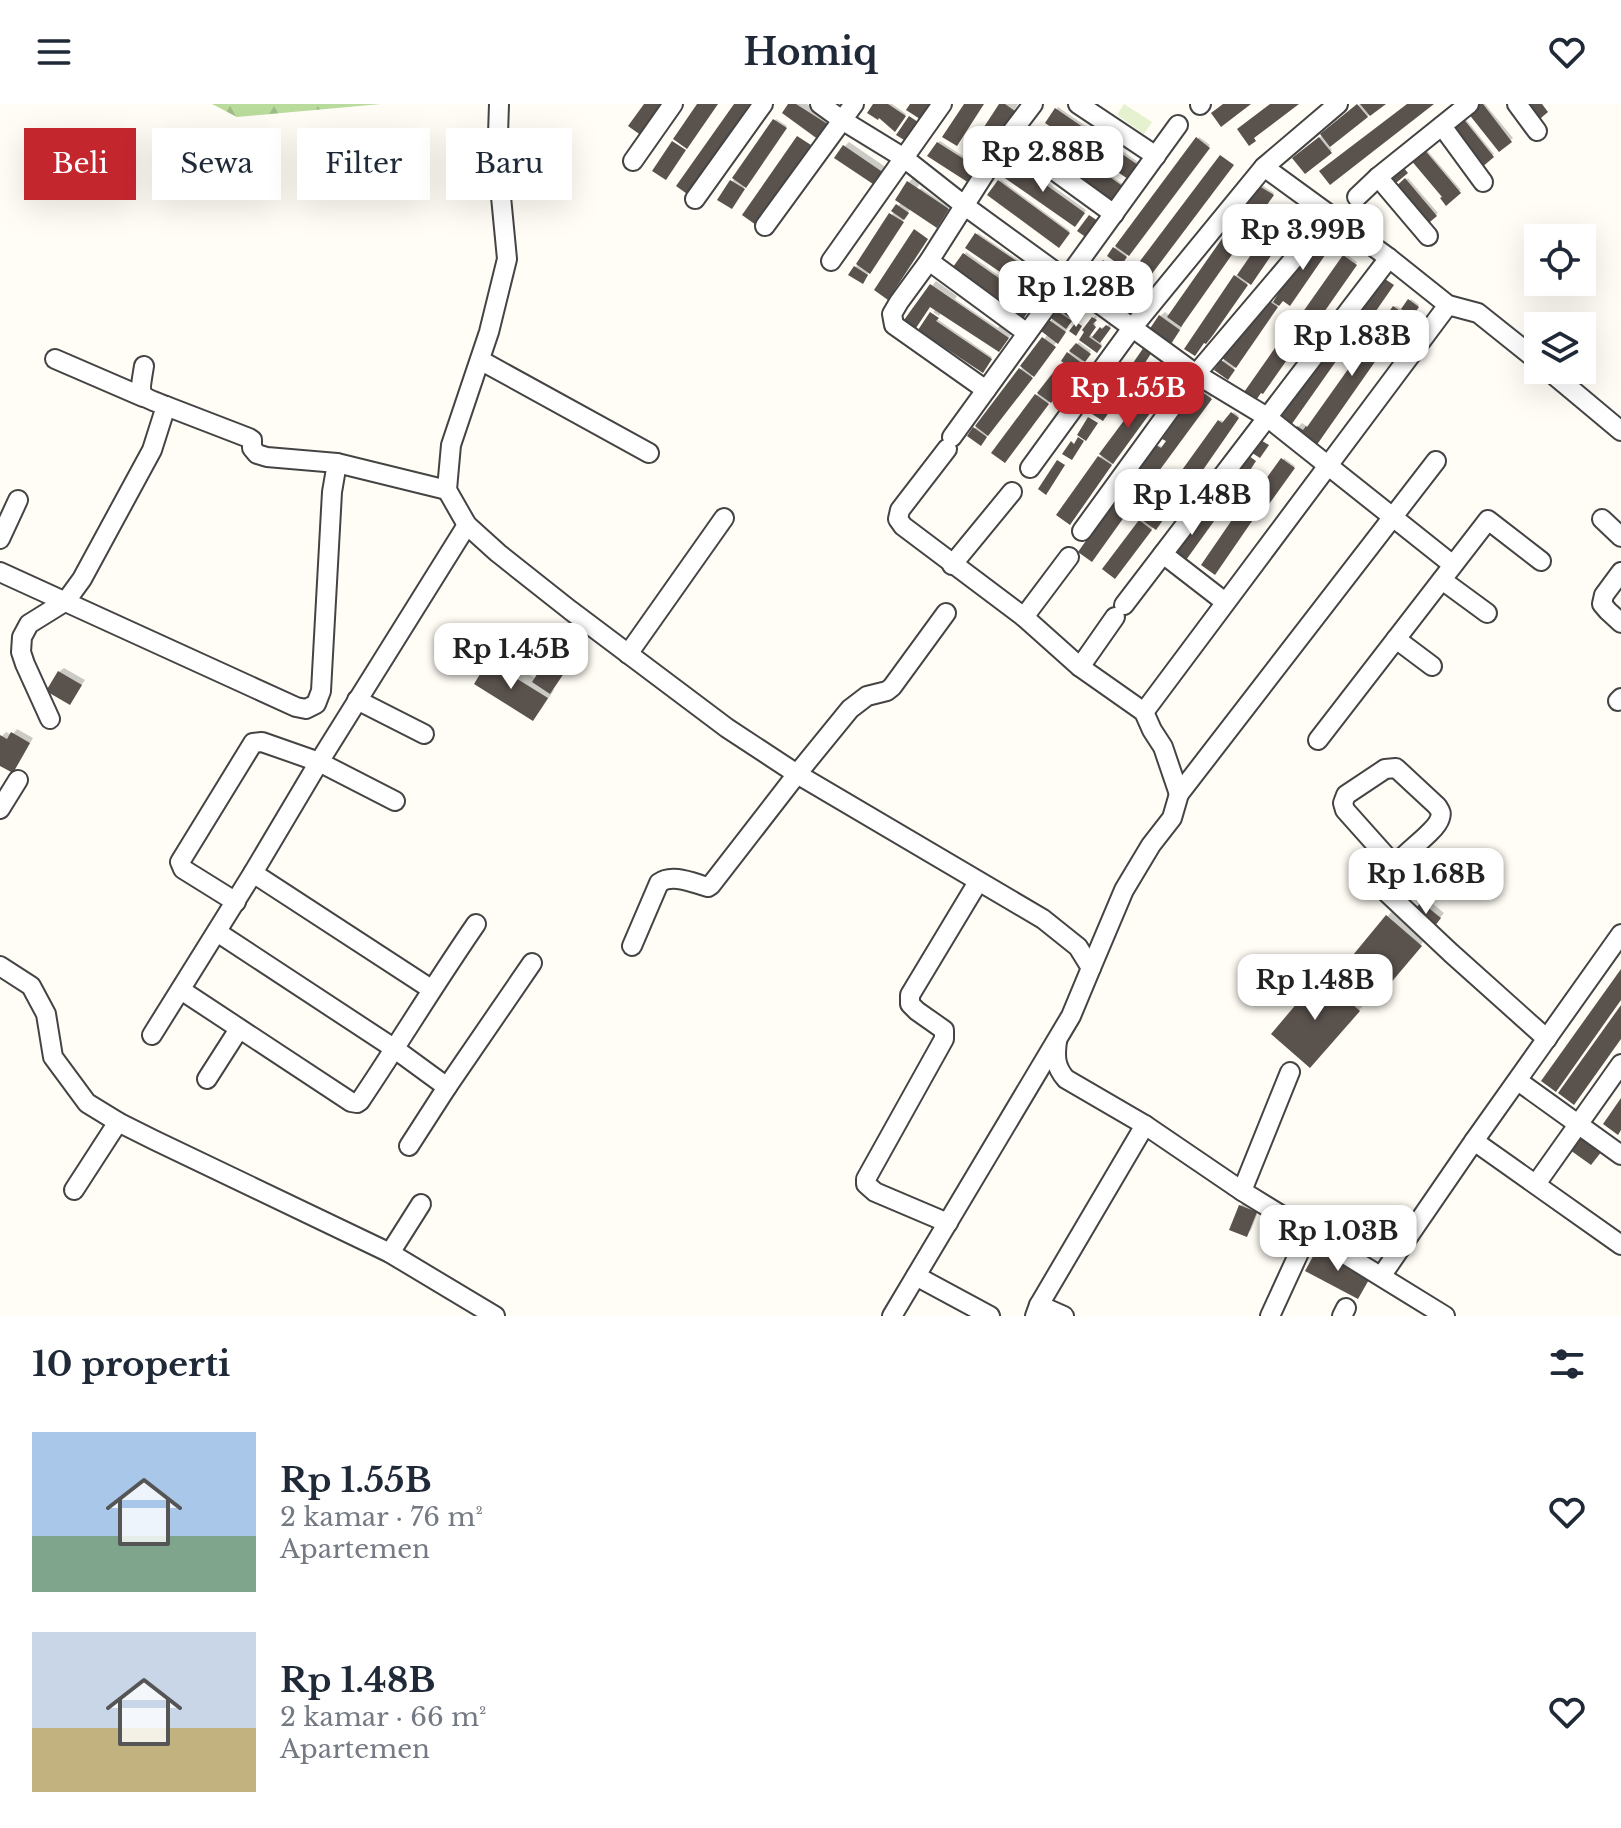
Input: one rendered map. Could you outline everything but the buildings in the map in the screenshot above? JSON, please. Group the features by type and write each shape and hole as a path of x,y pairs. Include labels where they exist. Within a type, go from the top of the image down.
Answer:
{"street":[{"path":"499,104 499,176 507,259 480,360 451,445 447,490 467,525 570,610 727,728 797,774 1043,919 1078,947 1091,968"},
{"path":"633,161 673,104"},
{"path":"695,199 763,104"},
{"path":"820,104 904,158 1196,374 1267,417 1392,517 1487,613"},
{"path":"765,226 854,104"},
{"path":"831,261 942,104"},
{"path":"986,390 894,325 892,314 1033,104"},
{"path":"1078,104 1156,156"},
{"path":"1030,468 1132,328 1264,167 1338,104"},
{"path":"1357,197 1469,104"},
{"path":"1517,104 1537,131"},
{"path":"1178,125 900,510 898,519 952,565 1024,617 1080,667 1144,712 1163,747 1179,794"},
{"path":"1442,126 1483,182"},
{"path":"1008,137 1114,214"},
{"path":"1264,167 1448,305 1478,313 1524,350"},
{"path":"1378,177 1428,236"},
{"path":"1082,531 1196,374 1331,215"},
{"path":"1080,667 1389,258"},
{"path":"929,261 1027,333"},
{"path":"1144,712 1448,305"},
{"path":"55,359 249,438 257,454 337,463 447,490"},
{"path":"480,360 649,453"},
{"path":"143,397 140,392 144,366"},
{"path":"1565,384 1621,431"},
{"path":"50,719 25,664 20,643 29,624 66,601 82,579 152,450 166,406"},
{"path":"892,1316 1071,1016 1124,890 1151,845 1172,818 1179,794 1436,461"},
{"path":"0,572 306,709 316,704 321,691 332,492 337,463"},
{"path":"952,565 1012,492"},
{"path":"0,539 18,500"},
{"path":"628,654 724,518"},
{"path":"1602,519 1621,537"},
{"path":"1318,740 1488,520 1541,561"},
{"path":"152,1035 467,525"},
{"path":"1163,554 1225,602"},
{"path":"1024,617 1069,557"},
{"path":"1621,572 1604,595 1602,604 1621,623"},
{"path":"632,946 659,883 670,878 708,887 711,885 850,709 867,696 892,687 946,613"},
{"path":"1396,639 1432,666"},
{"path":"357,700 424,734"},
{"path":"236,902 183,869 180,864 253,743 262,742 319,762 395,801"},
{"path":"1395,866 1345,810 1343,803 1346,795 1385,769 1396,768 1437,806 1440,818 1436,826 1395,866 1382,888 1547,1039"},
{"path":"0,809 18,780"},
{"path":"253,873 431,989"},
{"path":"948,1223 875,1192 866,1184 866,1179 944,1039 944,1030 910,1004 910,995 978,882"},
{"path":"181,990 354,1103 360,1101 476,924"},
{"path":"217,932 395,1049 447,1087"},
{"path":"1382,1275 1621,934"},
{"path":"409,1146 532,963"},
{"path":"0,966 31,986 46,1014 53,1057 87,1103 118,1122 390,1253 476,1311 495,1316"},
{"path":"207,1079 239,1029"},
{"path":"1057,1038 1055,1057 1058,1070 1066,1079 1145,1125 1242,1191 1445,1316"},
{"path":"1536,1184 1621,1064"},
{"path":"1242,1191 1290,1072"},
{"path":"1518,1081 1621,1155"},
{"path":"74,1190 118,1122"},
{"path":"1064,1316 1037,1310 1145,1125"},
{"path":"1474,1141 1621,1245"},
{"path":"390,1253 421,1204"},
{"path":"1270,1316 1309,1231"},
{"path":"916,1276 990,1316"}],"green space":[{"path":"212,104 381,104 237,117"},
{"path":"1124,104 1152,122 1144,134 1117,115"}]}
